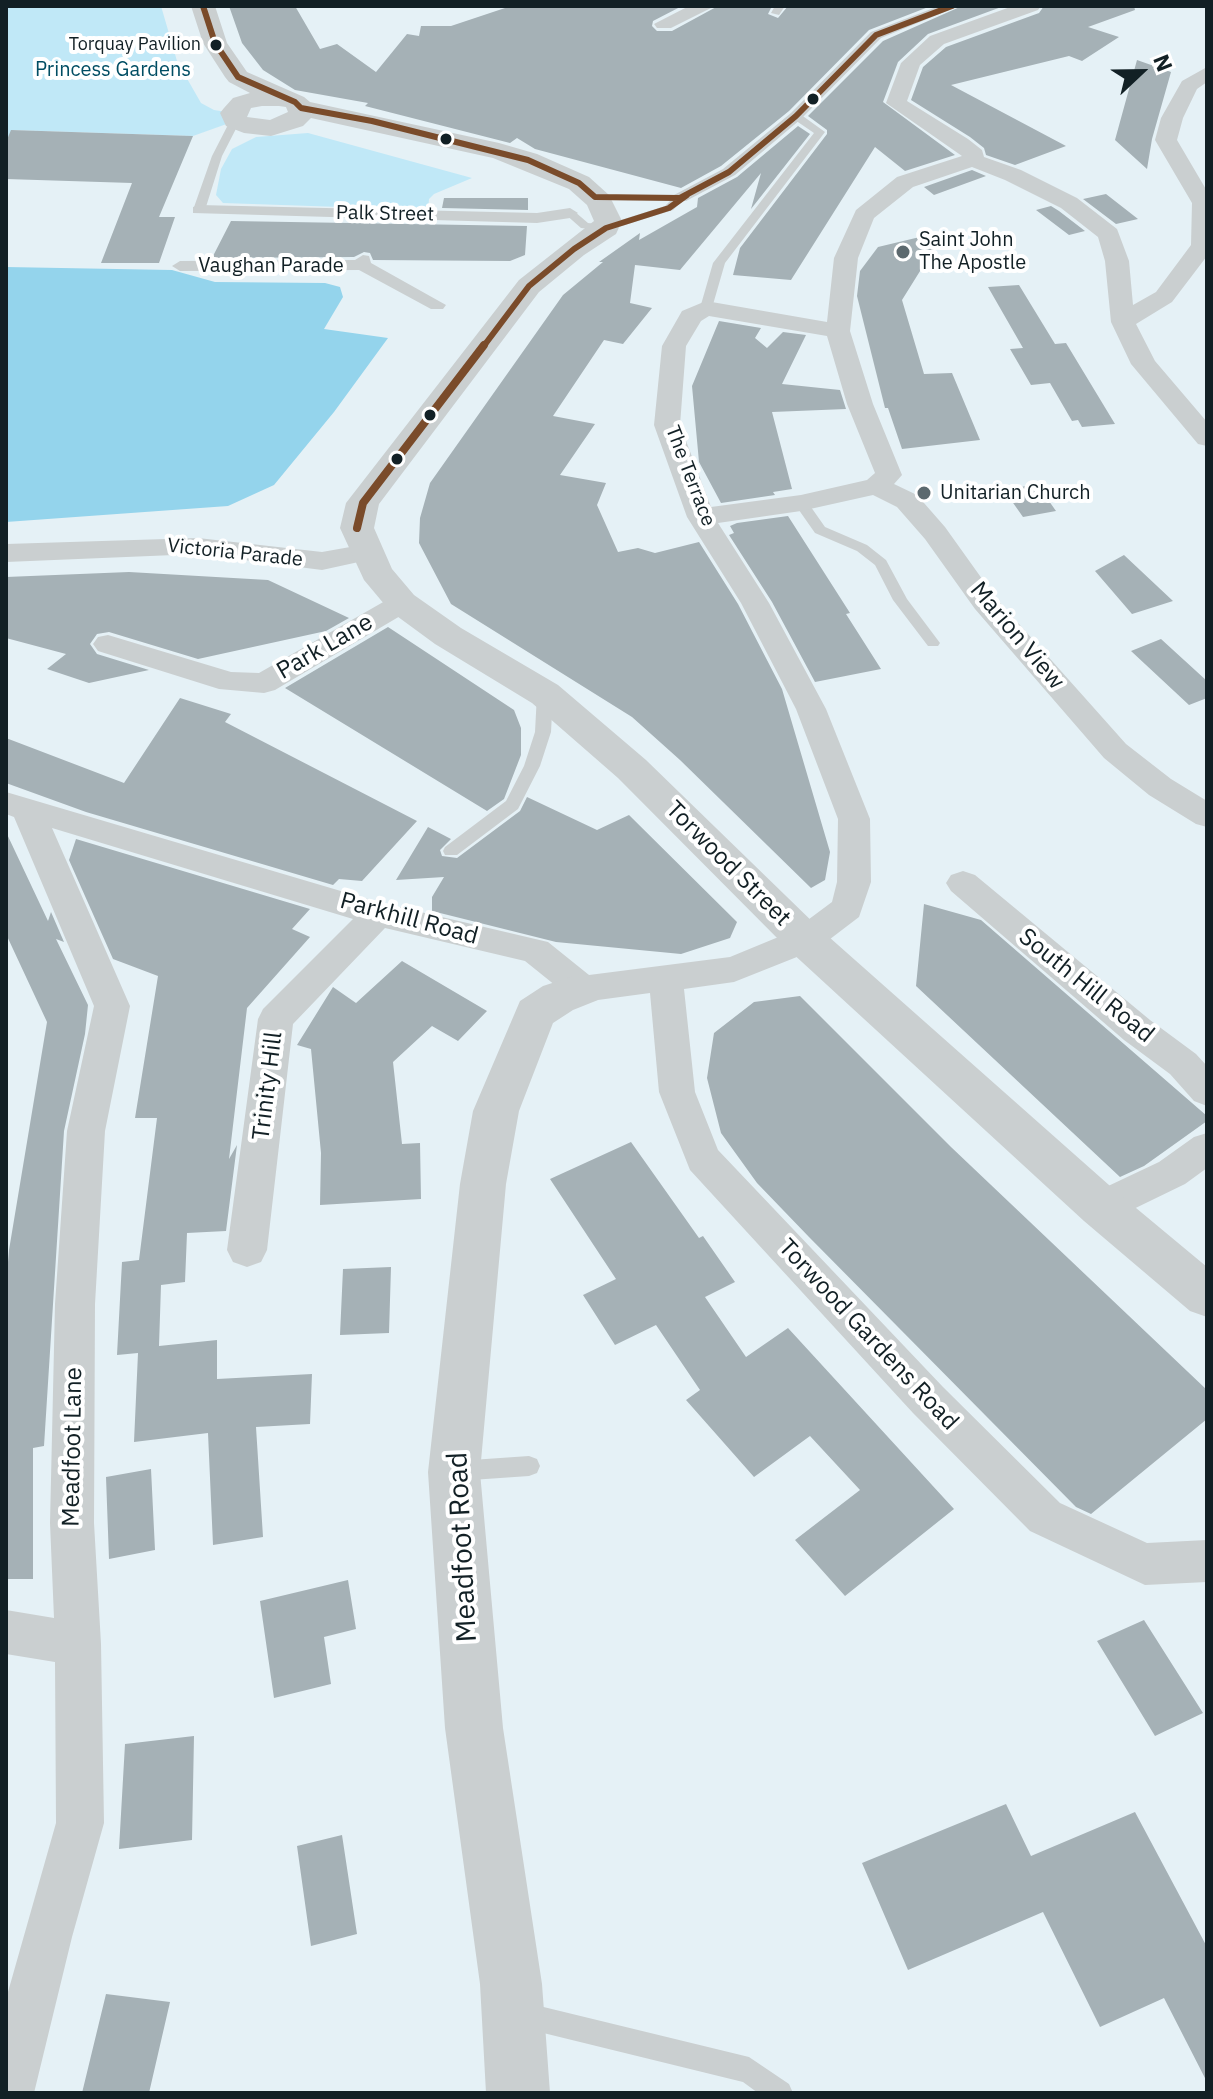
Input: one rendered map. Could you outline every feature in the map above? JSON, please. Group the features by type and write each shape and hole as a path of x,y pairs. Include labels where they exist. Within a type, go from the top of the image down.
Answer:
{"main road":[{"path":"192,8 238,77 290,110 325,126 497,167 541,167 595,197 608,221 606,228 574,249 529,286 504,315 363,503 362,540"},
{"path":"192,8 186,29 195,51 242,119 290,110"},
{"path":"541,167 551,190 570,213 574,249"},
{"name":"Torwood Street","path":"362,540 376,572 402,603 448,636 545,694 632,769 805,940 1101,1207 1207,1296"},
{"name":"Meadfoot Road","path":"518,2093 513,2012 474,1728 454,1472 483,1184 496,1111 535,1013 558,998 583,989"}],"street":[{"path":"664,24 705,6"},
{"path":"680,198 729,172 796,116 876,35 952,6"},
{"path":"972,160 974,155 960,144 896,103 911,63 937,40 1031,6"},
{"path":"1123,322 1164,297 1203,246 1203,203 1166,140 1172,118 1189,85 1207,73"},
{"path":"701,517 809,501 876,486 889,475 860,404 838,331 846,258 864,215 905,182 972,160 1013,175 1069,203 1109,234 1117,261 1123,322 1144,364 1207,438"},
{"name":"Palk Street","path":"199,210 537,218 570,213"},
{"name":"Vaughan Parade","path":"180,266 363,263 437,305"},
{"path":"706,308 838,331"},
{"name":"The Terrace","path":"706,308 691,316 674,346 667,425 701,517 755,603 811,709 854,819 854,882 847,908 805,940"},
{"name":"Marion View","path":"876,486 907,501 935,533 985,603 1115,751 1160,787 1207,816"},
{"name":"Victoria Parade","path":"6,553 198,546 322,561 362,540"},
{"name":"Park Lane","path":"108,644 230,682 264,683 402,603"},
{"name":"Parkhill Road","path":"17,807 378,914 536,951 583,989"},
{"name":"Meadfoot Lane","path":"8,2093 47,1937 80,1823 78,1644 72,1523 75,1304 86,1131 112,1006 17,807"},
{"name":"South Hill Road","path":"963,883 1137,1030 1183,1064 1207,1091"},
{"name":"Trinity Hill","path":"247,1250 276,1019 378,914"},
{"path":"583,989 734,969 805,940"},
{"name":"Torwood Gardens Road","path":"666,979 677,1092 703,1159 928,1400 1045,1517 1145,1564 1207,1561"},
{"path":"1101,1207 1172,1173 1207,1148"},
{"path":"6,1632 78,1644"}],"lane":[{"name":"The Terrace","path":"706,308 719,263 820,132 796,116"},
{"path":"199,210 219,151 242,119"},
{"path":"219,151 242,119"},
{"path":"595,197 680,198"},
{"path":"570,213 585,226 606,228 669,208 680,198"},
{"path":"809,501 820,530 862,548 881,563 900,600 933,643"},
{"path":"451,851 512,805 532,766 543,732 545,694"},
{"path":"454,1472 529,1466"},
{"path":"513,2012 749,2070 780,2093"}],"green space":[{"name":"Princess Gardens","path":"6,6 161,6 177,61 201,103 214,110 233,113 235,121 193,136 12,130 6,142"},
{"path":"308,133 472,178 434,194 429,199 428,210 223,203 216,195 221,169 232,149 256,137"}],"shaded area":[{"path":"6,267 172,270 215,282 325,283 340,287 343,297 324,329 388,338 334,412 274,485 228,506 6,522"}],"building":[{"path":"229,6 295,6 320,49 337,44 376,72 407,34 419,36 421,26 451,26 511,6 682,6 653,21 652,26 657,31 672,31 718,6 772,6 768,14 778,18 788,6 931,6 869,30 789,111 721,166 681,188 535,149 517,138 510,143 365,106 368,103 295,90 263,70 242,43"},
{"path":"962,6 1004,6 928,34 898,62 883,102 955,155 905,171 875,147 791,280 733,275 740,248 827,134 827,130 808,116 883,41"},
{"path":"1044,6 1134,6 1135,10 1088,27 1119,37 1082,61 1069,56 951,85 1066,146 1015,165 986,155 984,148 970,137 911,100 923,67 946,47 1039,13"},
{"path":"1137,60 1171,72 1147,169 1115,140"},
{"path":"798,126 810,134 751,209 761,173 680,270 635,265 630,303 652,308 623,344 604,340 553,416 595,424 560,475 606,483 597,505 618,552 638,548 655,553 699,542 738,604 782,689 830,852 825,880 811,888 632,717 451,604 419,543 420,518 430,483 563,295 603,262 599,262 640,233 639,240 697,207 698,198 737,177"},
{"path":"11,130 193,136 159,217 175,217 159,263 101,263 132,183 6,179 6,142"},
{"path":"972,170 986,176 934,195 924,187"},
{"path":"1106,194 1138,219 1116,224 1083,199"},
{"path":"444,198 528,198 528,210 442,208"},
{"path":"1051,206 1085,231 1069,235 1036,210"},
{"path":"231,221 527,226 525,255 510,261 373,260 370,253 364,252 354,257 212,258"},
{"path":"945,231 902,300 924,374 952,373 980,440 902,449 888,408 885,408 857,296 860,271 878,247"},
{"path":"1019,285 1055,344 1066,343 1115,424 1082,427 1078,420 1072,421 1050,383 1031,385 1010,349 1023,348 988,287"},
{"path":"719,321 761,328 755,338 767,348 783,332 806,335 782,384 840,390 846,409 772,412 792,489 773,492 775,495 721,503 699,462 692,386"},
{"path":"1037,484 1056,511 1023,517 1004,490"},
{"path":"788,516 850,613 846,614 881,669 815,682 772,602 729,535 734,533 730,526 737,523"},
{"path":"1124,555 1173,601 1132,614 1095,571"},
{"path":"129,572 268,580 349,618 326,631 198,659 109,632 97,634 90,644 97,654 149,670 89,683 47,669 66,654 6,638 6,577"},
{"path":"388,627 514,710 521,728 521,755 504,799 487,811 285,688"},
{"path":"1161,639 1207,681 1207,698 1189,705 1131,651"},
{"path":"180,698 231,714 225,722 417,821 362,881 339,879 333,885 86,812 6,783 6,738 124,783"},
{"path":"527,797 597,830 629,815 737,922 730,938 681,954 556,942 432,911 432,897 444,877 396,880 428,827 451,839 440,850 442,856 457,858 520,811"},
{"path":"6,832 48,921 51,912 64,942 56,939 88,1005 85,1034 64,1131 44,1446 33,1448 33,1579 6,1579 6,1286 9,1250 47,1022 6,934"},
{"path":"76,839 310,909 292,929 310,937 247,1008 229,1159 237,1145 226,1231 187,1233 185,1282 161,1285 159,1346 217,1340 217,1379 312,1374 310,1424 256,1427 263,1537 213,1545 208,1433 134,1442 138,1353 117,1355 122,1262 139,1260 157,1118 135,1118 158,976 113,959 69,860"},
{"path":"924,904 981,920 1207,1116 1207,1121 1144,1166 1120,1177 916,986"},
{"path":"402,961 487,1011 458,1041 432,1026 393,1062 402,1144 420,1143 421,1199 320,1205 321,1153 311,1049 297,1045 333,987 356,1003"},
{"path":"800,996 951,1147 1207,1390 1207,1419 1091,1514 1076,1507 809,1237 757,1183 721,1133 707,1078 714,1033 754,1002"},
{"path":"631,1142 699,1238 703,1236 735,1282 705,1297 746,1357 788,1328 954,1509 845,1596 795,1540 860,1490 810,1436 754,1477 686,1400 700,1390 656,1325 615,1345 583,1295 616,1279 550,1179"},
{"path":"391,1267 389,1333 340,1335 343,1269"},
{"path":"151,1469 155,1550 109,1559 106,1477"},
{"path":"348,1580 356,1629 324,1637 331,1684 274,1698 260,1601"},
{"path":"1144,1620 1203,1713 1155,1736 1097,1641"},
{"path":"194,1736 192,1840 119,1849 125,1744"},
{"path":"1006,1804 1031,1856 1135,1812 1207,1947 1207,2082 1164,1998 1100,2027 1043,1912 908,1970 862,1863"},
{"path":"342,1835 357,1934 311,1946 297,1846"},
{"path":"106,1994 170,2002 149,2093 82,2093"}],"transit line":[{"path":"203,6 215,43 238,77 295,102 301,108 372,121 528,160 579,183 595,197 680,198 729,172 796,116 876,35 952,6"},
{"path":"357,528 363,503 529,286 574,249 606,228 669,208 687,195"}],"place":[{"name":"Torquay Pavilion","path":"216,45"},
{"name":"Saint John The Apostle","path":"903,252"},
{"name":"Unitarian Church","path":"924,493"}]}
